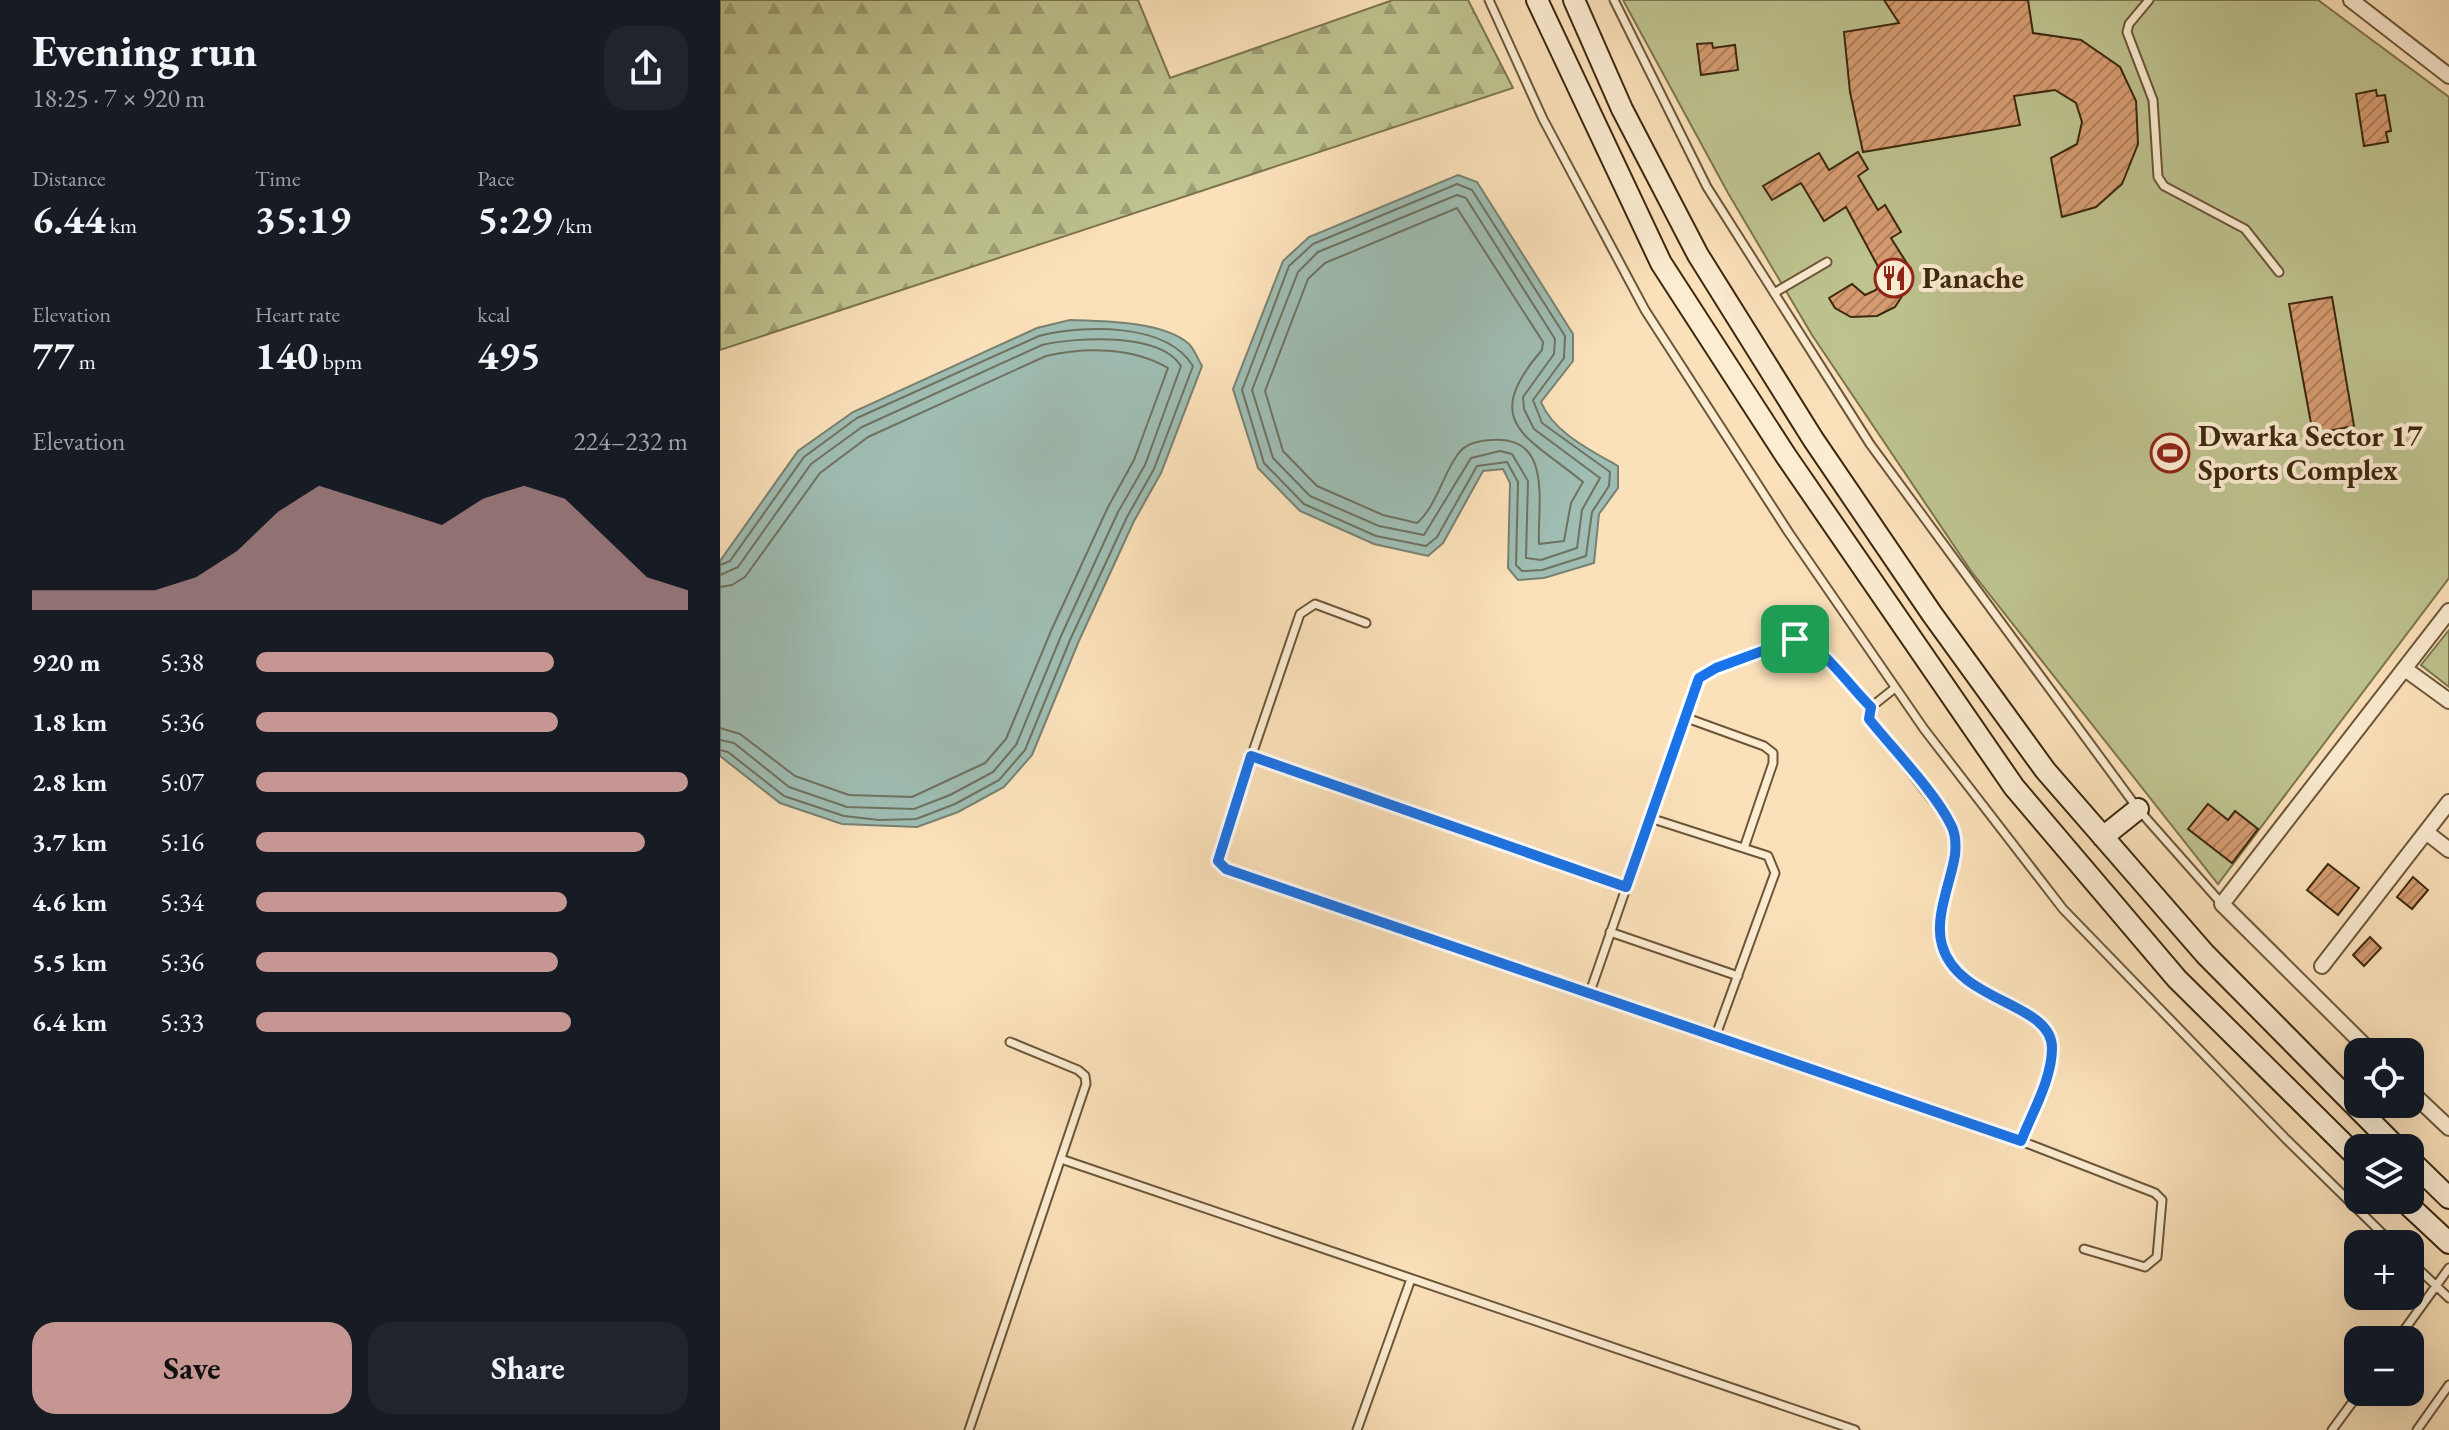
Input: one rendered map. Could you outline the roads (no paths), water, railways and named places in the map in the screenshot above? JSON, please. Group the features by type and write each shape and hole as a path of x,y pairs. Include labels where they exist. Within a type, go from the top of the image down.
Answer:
{"main road":[{"path":"1537,0 1661,263 1786,456 2014,787 2177,979 2344,1144"},
{"path":"1574,0 1622,109 1698,255 1813,439 2045,770 2205,954 2383,1134"},
{"path":"2103,837 2138,809"},
{"path":"2424,1174 2449,1198"},
{"path":"2418,1214 2449,1243"}],"street":[{"path":"2351,0 2449,76"},
{"path":"2357,1038 2222,904 2449,611"},
{"path":"2405,669 2449,701"},
{"path":"2322,966 2449,802"},
{"path":"2426,832 2449,850"},
{"path":"2424,1104 2449,1128"}],"lane":[{"path":"1489,0 1543,119 1645,310 1789,533 1895,688 2063,909 2379,1230"},
{"path":"1614,0 1707,187 1870,444 2138,809 2222,904"},
{"path":"2149,0 2129,24 2127,32 2153,100 2158,177 2164,186 2245,229 2279,272"},
{"path":"1774,293 1827,262"},
{"path":"1366,623 1315,604 1300,614 1219,851 1218,861 1226,869 2021,1141 2155,1193 2162,1200 2157,1257 2152,1264 2145,1267 2084,1249"},
{"path":"1590,992 1695,685 1705,673 1802,639 1822,653 1871,707"},
{"path":"1895,688 1871,707 1869,719 1953,828 1954,856 1940,932 1942,945 1951,964 1973,986 2040,1021 2050,1039 2049,1066 2021,1141"},
{"path":"1684,717 1764,746 1773,753 1773,763 1744,848"},
{"path":"1251,756 1626,887"},
{"path":"1650,818 1768,856 1775,873 1716,1035"},
{"path":"1610,932 1738,976"},
{"path":"969,1430 1083,1094 1085,1076 1010,1042"},
{"path":"1061,1159 1855,1430"},
{"path":"2407,1326 2449,1268"},
{"path":"2424,1274 2449,1298"},
{"path":"1357,1430 1411,1279"},
{"path":"2417,1430 2449,1385"},
{"path":"2332,1430 2350,1406"}],"water":[{"path":"1458,175 1477,182 1573,334 1573,361 1541,402 1547,413 1563,431 1618,466 1618,488 1599,514 1594,563 1544,578 1518,580 1508,568 1510,483 1503,469 1483,471 1443,543 1428,556 1374,544 1300,511 1258,468 1233,389 1283,261 1309,237"},
{"path":"1070,320 1132,324 1164,331 1189,344 1202,366 1161,473 1134,521 1078,643 1032,755 1004,787 958,812 917,827 842,824 780,803 720,756 720,561 798,451 853,412 1037,328"}],"place":[{"name":"Panache","path":"1894,278"},
{"name":"Dwarka Sector 17 Sports Complex","path":"2170,453"}]}
